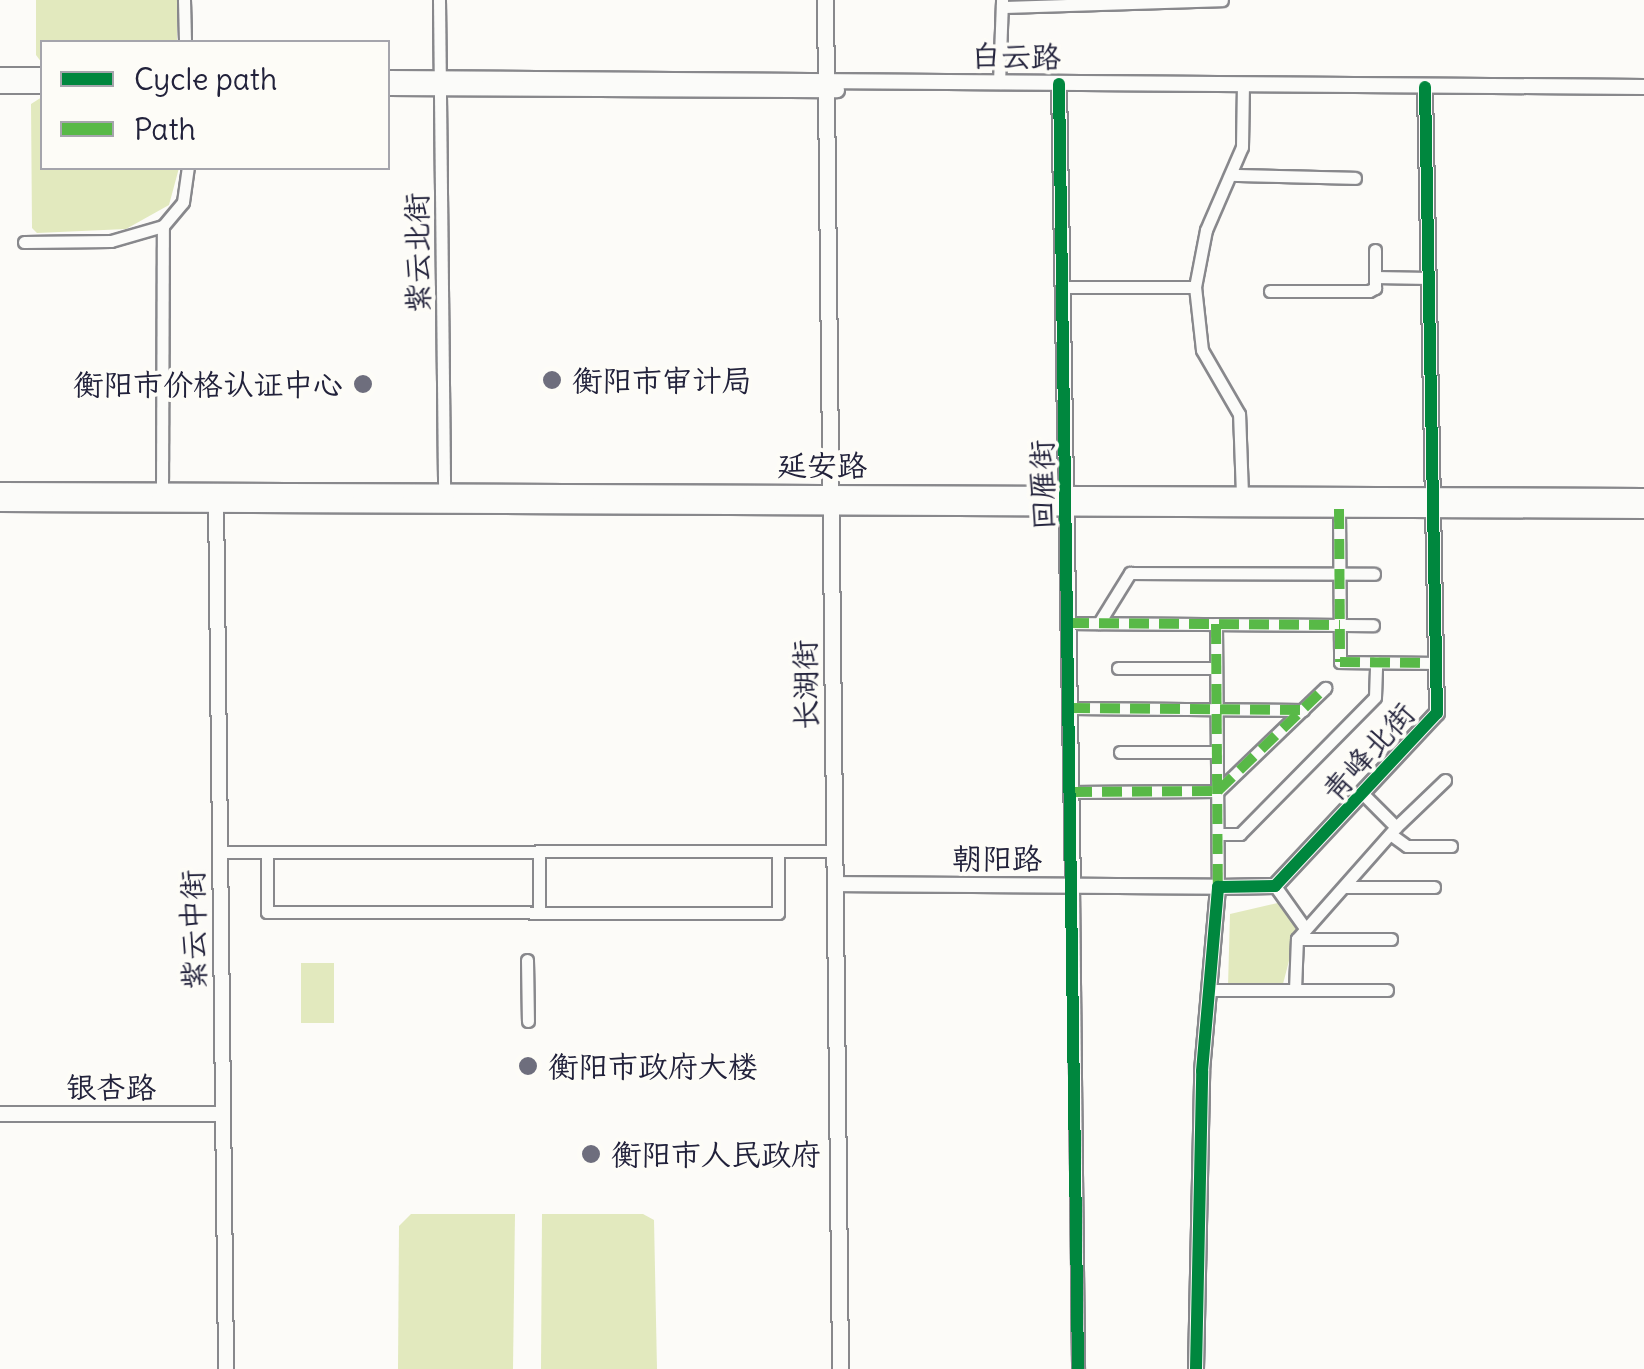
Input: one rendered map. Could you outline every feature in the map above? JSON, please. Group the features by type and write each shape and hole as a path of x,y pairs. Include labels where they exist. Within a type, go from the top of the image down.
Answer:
{"main road":[{"name":"长湖街","path":"824,0 830,85 835,500 840,1369"},
{"name":"长湖街","path":"830,85 834,0"},
{"name":"延安路","path":"0,490 162,490 216,498"},
{"name":"延安路","path":"1067,501 1242,494 1644,510"},
{"name":"延安路","path":"0,504 216,498 444,498 1067,501 1339,508 1644,496"},
{"name":"长湖街","path":"835,500 834,851 839,884 849,1369"}],"street":[{"path":"184,0 185,40"},
{"name":"紫云北街","path":"439,0 444,498"},
{"path":"999,83 1002,3 1214,1"},
{"path":"0,75 40,75"},
{"name":"白云路","path":"390,78 440,83 1644,90"},
{"name":"白云路","path":"390,88 440,83"},
{"name":"白云路","path":"830,85 999,83 1059,88"},
{"path":"0,86 40,86"},
{"name":"回雁街","path":"1059,88 1073,886"},
{"path":"1242,494 1239,414 1202,350 1195,287 1206,230 1232,175 1244,136 1243,89"},
{"name":"青峰北街","path":"1276,886 1437,713 1425,90"},
{"path":"24,242 111,241 162,226 183,202 188,170"},
{"path":"1232,175 1355,178"},
{"path":"162,226 162,490"},
{"path":"1270,291 1368,291 1375,277 1375,250"},
{"path":"1375,277 1429,278"},
{"path":"1064,287 1195,287"},
{"name":"紫云中街","path":"216,498 226,1369"},
{"path":"1339,508 1340,662 1436,663"},
{"path":"1099,623 1130,573 1374,574"},
{"path":"1069,623 1373,625"},
{"path":"1196,1369 1208,990 1218,887 1216,624"},
{"path":"1218,834 1240,834 1375,696 1376,662"},
{"path":"1118,668 1216,668"},
{"path":"1072,792 1218,791 1325,688"},
{"path":"1070,708 1303,710"},
{"path":"1120,752 1217,752"},
{"path":"1295,990 1297,939 1444,780"},
{"path":"1364,795 1407,846 1451,846"},
{"path":"539,851 539,912"},
{"path":"267,852 267,912 778,912 778,851"},
{"path":"220,852 834,851"},
{"name":"朝阳路","path":"839,884 1218,887"},
{"path":"1073,886 1078,1369"},
{"path":"1218,887 1276,886 1305,928"},
{"path":"1344,887 1434,887"},
{"path":"1297,939 1391,939"},
{"path":"527,960 528,1021"},
{"path":"1208,990 1387,990"},
{"name":"银杏路","path":"0,1114 223,1114"}],"green space":[{"path":"36,0 177,0 177,40 40,40 40,60 36,55"},
{"path":"40,98 40,170 178,170 169,205 126,229 37,233 32,228 31,104"},
{"path":"1282,902 1298,926 1283,984 1228,986 1230,914"},
{"path":"301,963 334,963 334,1023 301,1023"},
{"path":"411,1214 515,1214 513,1369 398,1369 399,1226"},
{"path":"542,1214 643,1214 654,1220 657,1369 541,1369"}],"marked path":[{"path":"1339,509 1340,662 1436,663"},
{"path":"1069,623 1340,625"},
{"path":"1216,624 1218,887"},
{"path":"1072,792 1218,791 1325,688"},
{"path":"1070,708 1303,710"}],"cycle path":[{"path":"1059,84 1078,1369"},
{"path":"1196,1369 1202,1071 1218,887 1275,886 1437,713 1425,87"}],"place":[{"name":"衡阳市审计局","path":"552,380"},
{"name":"衡阳市价格认证中心","path":"363,384"},
{"name":"衡阳市政府大楼","path":"528,1066"},
{"name":"衡阳市人民政府","path":"591,1154"}]}
